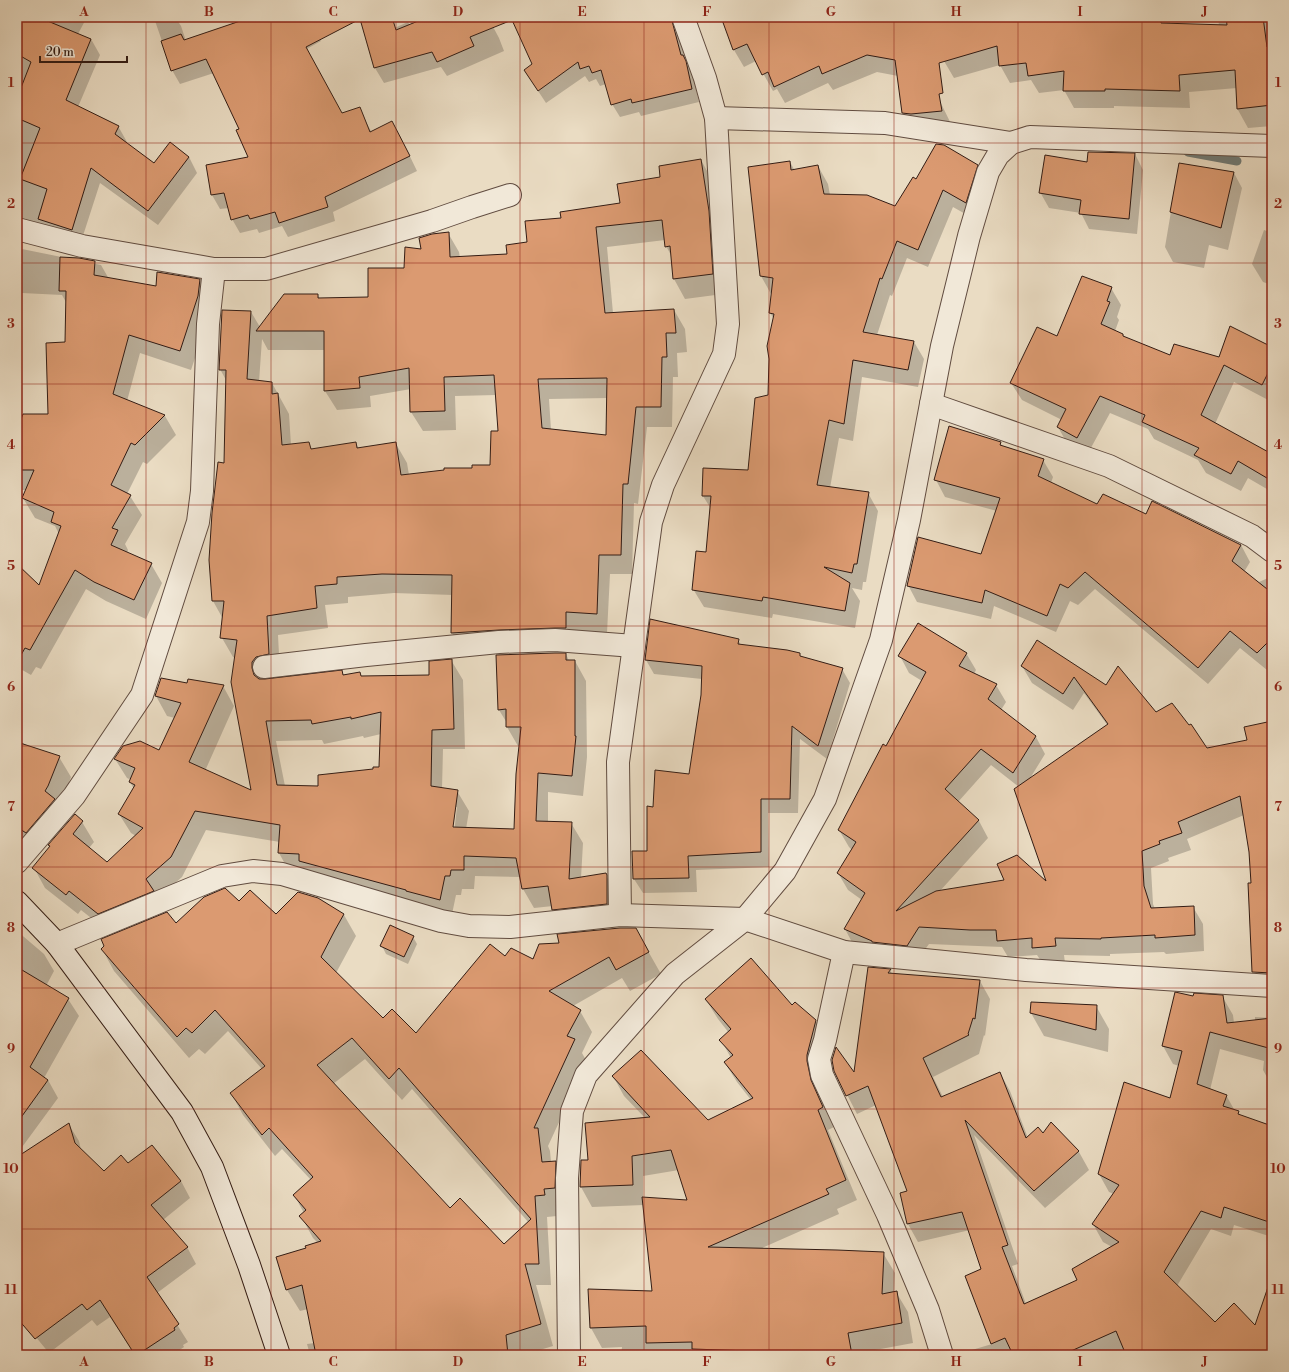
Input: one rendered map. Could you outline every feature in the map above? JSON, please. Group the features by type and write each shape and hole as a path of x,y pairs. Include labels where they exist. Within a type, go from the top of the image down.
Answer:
{"street":[{"path":"620,915 618,762 651,522 663,485 724,354 728,324 716,118 705,78 683,17"},
{"path":"716,118 885,123 1011,143"},
{"path":"569,1355 567,1178 572,1111 586,1075 675,974 745,919 785,871 825,799 881,640 909,520 942,346 963,258 988,172 998,155 1011,143 1030,137 1272,146"},
{"path":"17,229 82,246 214,269 266,269 432,221 510,196"},
{"path":"17,862 74,796 142,695 198,522 202,490 208,324 214,269"},
{"path":"931,404 1109,466 1252,536 1272,551"},
{"path":"264,667 499,642 554,640 634,646"},
{"path":"57,944 222,876 253,871 282,874 441,921 469,926 510,927 620,915 745,919 844,952 1026,970 1272,986"},
{"path":"17,902 57,944 182,1112 212,1167 248,1264 279,1355"},
{"path":"844,952 825,1040 819,1059 822,1075 888,1215 928,1310 942,1355"}],"building":[{"path":"17,17 38,17 91,39 66,100 119,126 115,134 154,163 170,142 189,157 148,211 91,168 72,230 38,219 47,189 20,179 40,128 17,118 17,98 31,62 17,54"},
{"path":"252,17 392,17 396,30 428,17 671,17 681,55 683,55 686,61 692,89 632,103 631,99 611,105 601,70 592,73 589,66 580,69 578,62 538,91 524,70 532,64 512,20 470,37 474,46 437,62 432,52 374,68 360,19 306,47 342,113 360,107 370,132 392,121 410,156 325,197 328,207 279,223 275,212 250,219 248,215 231,220 224,193 211,195 206,165 248,157 236,130 239,129 206,59 171,71 161,41 181,34 184,40"},
{"path":"721,17 1161,17 1161,23 1227,25 1226,17 1263,17 1267,47 1272,46 1272,105 1237,109 1235,70 1179,75 1180,91 1105,89 1105,91 1063,91 1064,71 1028,76 1026,63 999,66 997,46 939,63 943,93 939,94 942,111 911,114 902,113 895,60 867,55 822,74 819,66 774,87 768,72 762,75 747,44 733,50"},
{"path":"936,144 944,145 978,165 966,203 943,190 918,250 897,241 882,279 880,278 863,332 914,341 908,370 853,360 844,424 829,420 817,485 869,492 857,564 854,564 852,573 824,567 850,583 845,611 763,597 762,601 692,590 696,551 706,552 711,496 702,496 703,468 748,470 755,398 768,395 769,359 767,346 774,314 769,313 773,278 760,276 748,167 790,161 791,170 818,165 824,194 867,195 895,206 913,177 916,179"},
{"path":"1088,152 1135,153 1129,219 1079,214 1081,200 1039,193 1045,155 1087,162"},
{"path":"701,159 709,211 713,274 673,279 670,246 665,247 662,220 596,227 605,313 674,309 676,333 666,333 667,357 662,357 661,407 636,407 628,484 623,484 621,555 599,555 597,614 566,612 566,628 451,633 452,575 382,574 337,577 337,584 315,586 317,608 267,616 269,654 256,657 252,662 254,675 259,679 265,679 342,670 343,675 360,672 361,676 429,675 429,661 452,659 454,729 432,730 431,786 458,790 453,827 514,829 516,774 521,727 506,727 506,709 498,710 496,655 566,653 566,660 575,660 576,736 572,776 538,773 536,821 572,822 569,879 606,873 607,904 552,910 548,886 522,889 516,858 464,856 464,870 451,870 450,876 445,876 440,900 299,861 299,854 278,853 280,825 195,811 171,857 146,879 154,891 98,914 69,891 66,895 32,868 50,846 48,845 75,814 83,821 73,834 107,862 143,828 118,814 135,785 129,782 135,768 114,759 123,746 140,741 159,750 181,703 155,696 161,678 187,683 188,679 224,685 189,762 251,790 231,682 237,640 220,638 224,601 212,601 209,560 212,513 218,462 224,463 226,370 219,370 222,310 251,311 247,379 272,382 272,394 278,393 282,445 309,442 311,449 356,442 357,448 396,442 401,475 444,470 444,468 472,468 472,465 490,465 491,431 498,431 494,375 444,377 445,411 410,412 409,368 359,377 360,388 324,391 324,331 256,331 284,294 318,294 318,298 368,297 368,268 404,268 405,247 421,249 419,238 432,234 449,232 450,257 507,254 506,245 527,242 525,221 561,218 560,212 620,203 617,184 660,177 659,166","holes":["607,378 606,435 542,428 538,379","381,712 379,767 373,767 373,769 318,775 318,786 277,785 266,721 311,720 312,724 351,717 351,719"]},
{"path":"1179,163 1234,172 1221,228 1170,212"},
{"path":"60,257 95,261 94,275 156,286 157,272 200,279 198,296 180,351 129,335 113,394 165,415 135,445 131,443 111,485 131,495 112,528 118,530 111,545 152,563 134,600 94,582 75,570 30,650 25,648 17,662 17,564 39,585 61,526 51,522 54,512 22,498 34,470 17,470 17,429 23,414 48,414 46,343 65,342 66,291 59,291"},
{"path":"1082,276 1112,287 1107,301 1110,302 1101,324 1123,334 1123,336 1170,355 1174,344 1219,357 1230,326 1272,347 1272,365 1262,385 1224,365 1201,415 1272,454 1272,481 1238,461 1231,474 1194,455 1199,448 1142,422 1145,415 1100,396 1077,438 1057,427 1066,409 1010,383 1037,327 1057,336"},
{"path":"949,426 1001,442 1000,445 1044,459 1038,476 1097,504 1103,494 1146,514 1152,501 1241,545 1232,561 1272,593 1272,638 1257,653 1230,631 1198,668 1085,572 1068,588 1060,584 1047,616 985,590 982,603 907,586 918,537 981,554 1000,498 934,480"},
{"path":"650,619 739,639 738,644 800,653 800,656 843,668 818,746 792,726 790,799 761,799 761,852 688,856 689,878 633,879 632,851 647,851 647,806 653,807 655,770 689,774 701,695 702,666 645,660"},
{"path":"918,623 967,653 959,666 997,684 988,699 1036,736 1013,773 981,749 945,789 979,820 896,911 936,891 1004,880 997,864 1017,855 1046,881 1014,789 1108,724 1074,677 1063,694 1021,666 1037,640 1106,685 1118,666 1156,712 1172,703 1189,725 1191,724 1207,748 1247,740 1244,727 1272,721 1272,973 1252,972 1248,883 1251,883 1249,852 1240,796 1178,822 1182,833 1159,841 1160,844 1142,851 1144,886 1151,908 1194,906 1195,935 1155,938 1155,935 1101,939 1055,938 1056,946 1032,948 1032,938 997,941 996,930 919,927 907,946 872,942 844,929 865,893 837,873 856,842 838,830 883,744 886,746 926,672 898,656"},
{"path":"17,742 60,756 45,791 55,799 26,833 17,827"},
{"path":"225,888 239,901 250,890 276,914 298,892 318,898 344,914 321,957 383,1018 392,1009 416,1033 490,944 505,956 511,948 533,959 539,944 559,943 557,934 620,928 636,928 649,952 616,970 609,957 549,991 581,1010 567,1036 575,1039 534,1128 538,1128 542,1162 556,1161 555,1188 544,1189 545,1195 535,1196 539,1264 525,1264 541,1324 506,1335 508,1355 316,1355 302,1285 286,1290 276,1257 306,1248 305,1246 321,1241 299,1216 306,1210 293,1195 313,1177 269,1128 262,1135 230,1093 265,1066 215,1010 192,1033 186,1028 177,1037 101,949 104,946 101,939 167,912 176,923 204,897","holes":["352,1038 389,1079 399,1068 531,1219 504,1244 460,1198 450,1208 317,1065"]},
{"path":"390,925 414,936 404,957 380,946"},
{"path":"751,958 792,1005 795,1002 816,1020 807,1055 807,1061 811,1080 823,1107 818,1110 846,1180 826,1189 829,1194 708,1247 884,1252 882,1294 897,1291 902,1323 848,1333 852,1355 780,1355 779,1352 692,1349 692,1342 646,1343 646,1326 590,1328 588,1289 652,1291 642,1197 687,1200 671,1150 632,1156 633,1185 580,1187 581,1160 588,1160 585,1123 650,1117 612,1076 641,1050 708,1120 753,1098 724,1062 733,1055 719,1040 731,1029 705,999"},
{"path":"17,967 69,998 30,1067 48,1080 17,1123"},
{"path":"868,967 891,969 888,973 980,980 975,1019 973,1018 968,1034 969,1035 923,1058 941,1097 1000,1072 1026,1138 1038,1127 1043,1133 1051,1122 1079,1151 1034,1191 965,1120 1008,1245 1002,1247 1024,1304 1077,1280 1072,1269 1119,1242 1092,1224 1119,1185 1098,1174 1124,1082 1170,1098 1182,1051 1162,1046 1175,992 1193,996 1194,993 1223,995 1227,1023 1272,1018 1272,1049 1210,1032 1197,1084 1227,1095 1223,1106 1239,1111 1238,1114 1272,1126 1272,1223 1224,1207 1221,1218 1201,1211 1164,1272 1215,1322 1234,1303 1255,1325 1268,1287 1272,1287 1272,1355 1126,1355 1116,1331 1062,1355 1013,1355 1005,1338 991,1344 965,1276 981,1269 962,1212 907,1224 900,1193 907,1191 868,1086 846,1096 834,1071 832,1060 836,1047 854,1072"},
{"path":"1031,1002 1097,1005 1096,1030 1030,1013"},
{"path":"69,1123 75,1143 104,1171 121,1155 128,1163 152,1145 181,1181 151,1205 188,1247 147,1277 179,1324 174,1328 175,1330 137,1355 135,1355 100,1300 87,1310 82,1304 35,1339 17,1318 17,1157"}],"waterway":[{"path":"1188,152 1237,161"}]}
